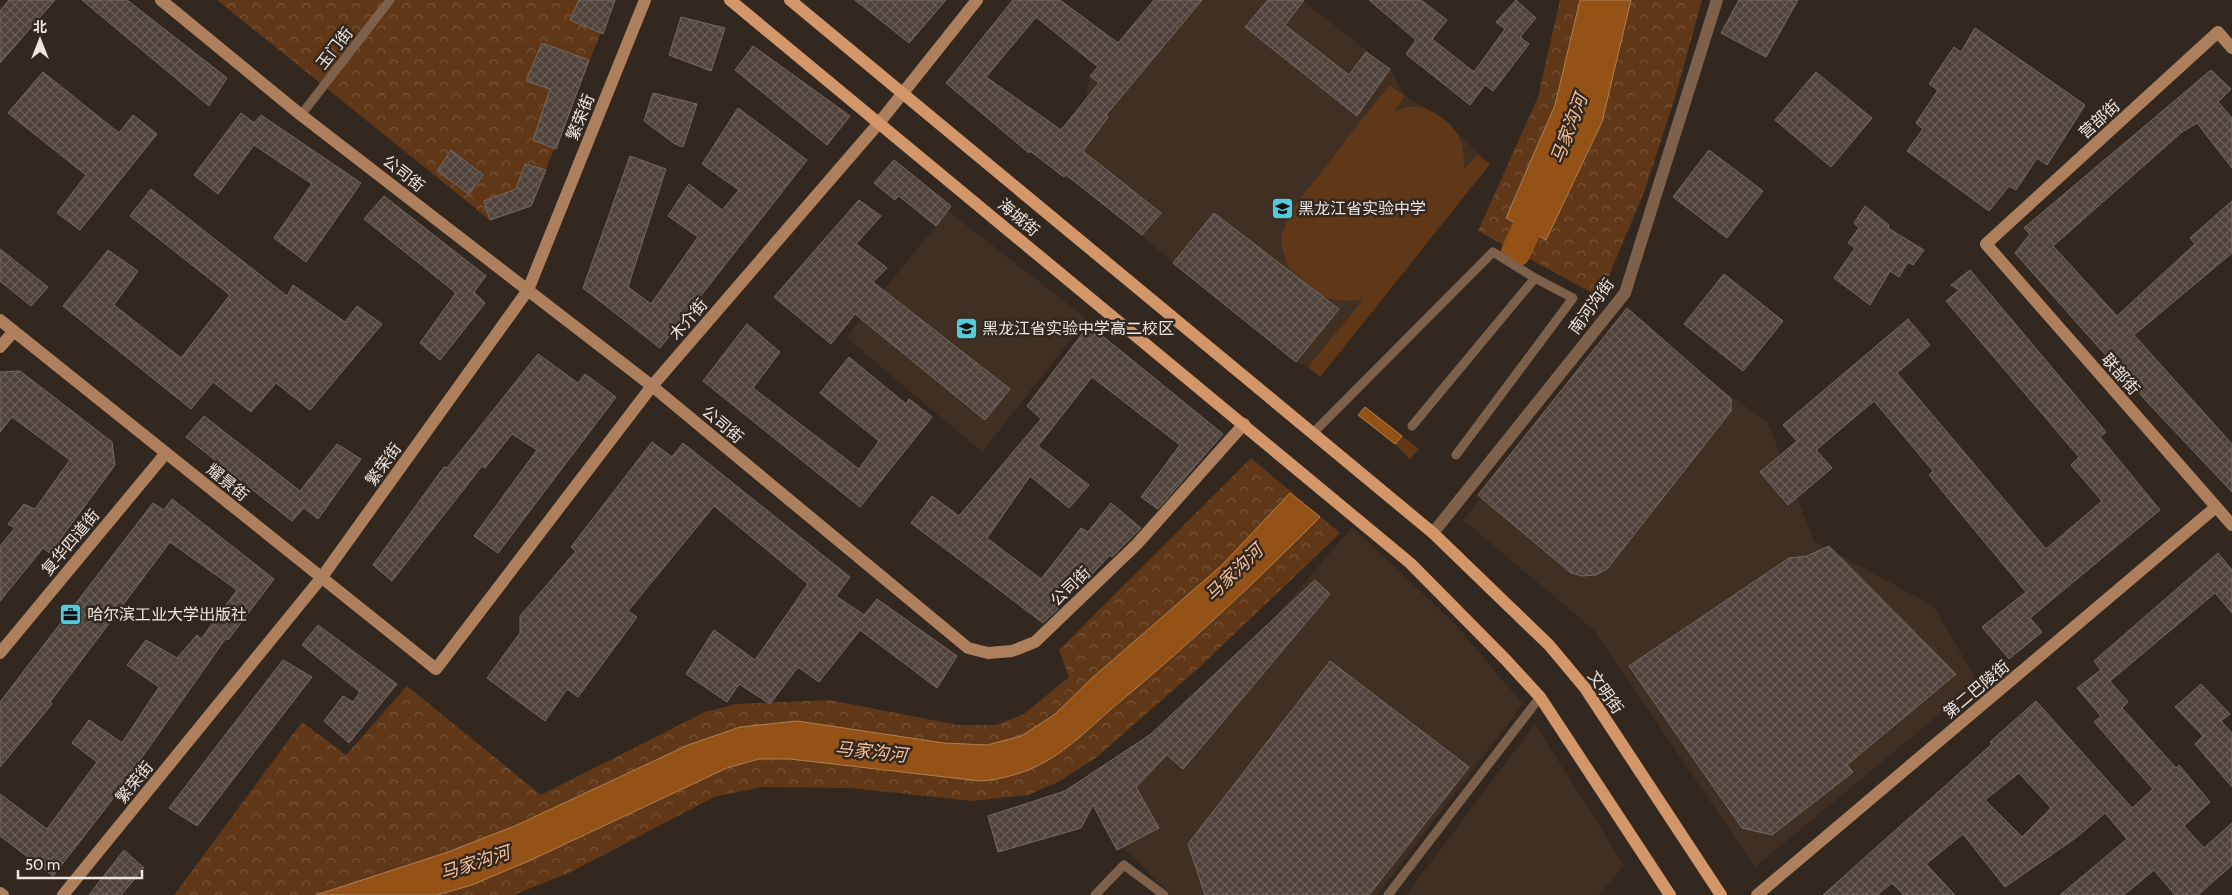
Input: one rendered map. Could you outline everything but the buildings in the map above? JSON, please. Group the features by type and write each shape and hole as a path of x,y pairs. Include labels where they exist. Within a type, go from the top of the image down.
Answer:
{"main road":[{"name":"海城街","path":"730,0 1410,563 1505,659 1540,698"},
{"name":"海城街","path":"790,0 1434,533"},
{"name":"文明街","path":"1434,533 1549,645 1585,688 1721,895"},
{"path":"1540,698 1668,894"}],"street":[{"name":"公司街","path":"161,0 301,114 652,386 968,648 988,653 1012,651 1035,642 1137,544 1244,424"},
{"name":"繁荣街","path":"63,895 322,577 528,290 644,0"},
{"name":"木介街","path":"436,669 652,386 879,123 977,0"},
{"name":"南河沟街","path":"1434,533 1625,293 1717,0"},
{"name":"营部街","path":"1986,244 2218,32 2232,48"},
{"name":"联部街","path":"1986,244 2232,526"},
{"name":"耀景街","path":"0,320 436,669"},
{"path":"0,347 14,331"},
{"name":"复华四道街","path":"0,653 166,453"},
{"name":"第二巴陵街","path":"1757,895 2216,507"}],"lane":[{"name":"玉门街","path":"301,114 390,0"},
{"path":"1313,433 1493,252 1535,278 1573,298 1456,455"},
{"path":"1412,426 1535,278"},
{"path":"1388,895 1540,698"},
{"path":"1095,895 1124,865 1164,895"}],"shaded area":[{"name":"黑龙江省实验中学","path":"1154,0 1302,0 1390,69 1405,96 1441,117 1490,164 1320,377 1308,367 1296,362 1074,181 1064,177 1039,158 1086,99 1090,76"},
{"name":"黑龙江省实验中学高二校区","path":"948,211 1087,319 982,452 846,337"},
{"path":"1625,318 1768,423 1814,541 1933,606 1978,682 1755,867 1594,630 1463,520"},
{"path":"1352,527 1455,624 1523,704 1377,895 1171,895 1099,824"},
{"path":"1535,724 1624,865 1599,895 1406,895"}],"green space":[{"path":"217,0 614,0 531,206 490,220"},
{"path":"1560,0 1702,0 1676,94 1645,190 1600,297 1478,231 1538,97"},
{"path":"1389,85 1405,96 1394,112 1407,107 1425,109 1440,116 1453,128 1462,145 1464,169 1478,155 1490,164 1320,377 1308,367 1363,300 1342,301 1323,297 1288,267 1281,237 1291,211"},
{"path":"1365,407 1419,449 1410,459 1395,444 1358,415"},
{"path":"1251,458 1340,533 1202,665 1097,757 1058,782 1028,795 972,801 851,788 762,787 714,797 569,873 513,895 174,895 302,722 346,755 407,686 541,795 705,712 737,704 829,700 958,725 996,725 1024,714 1069,677 1059,650"}],"water":[{"path":"1580,0 1631,0 1602,122 1546,240 1506,218 1555,105"},
{"path":"1365,407 1402,436 1395,444 1358,415"},
{"path":"1290,493 1320,517 1246,590 1169,660 1064,750 1028,770 992,780 980,781 790,759 759,759 727,768 531,860 472,885 437,895 316,895 448,852 517,825 688,745 740,727 797,721 944,743 987,745 1021,736 1054,715 1092,678 1221,566"}],"waterway":[{"name":"马家沟河","path":"1516,252 1544,191"}],"place":[{"name":"黑龙江省实验中学","path":"1282,208"},
{"name":"黑龙江省实验中学高二校区","path":"966,328"},
{"name":"哈尔滨工业大学出版社","path":"71,614"}]}
